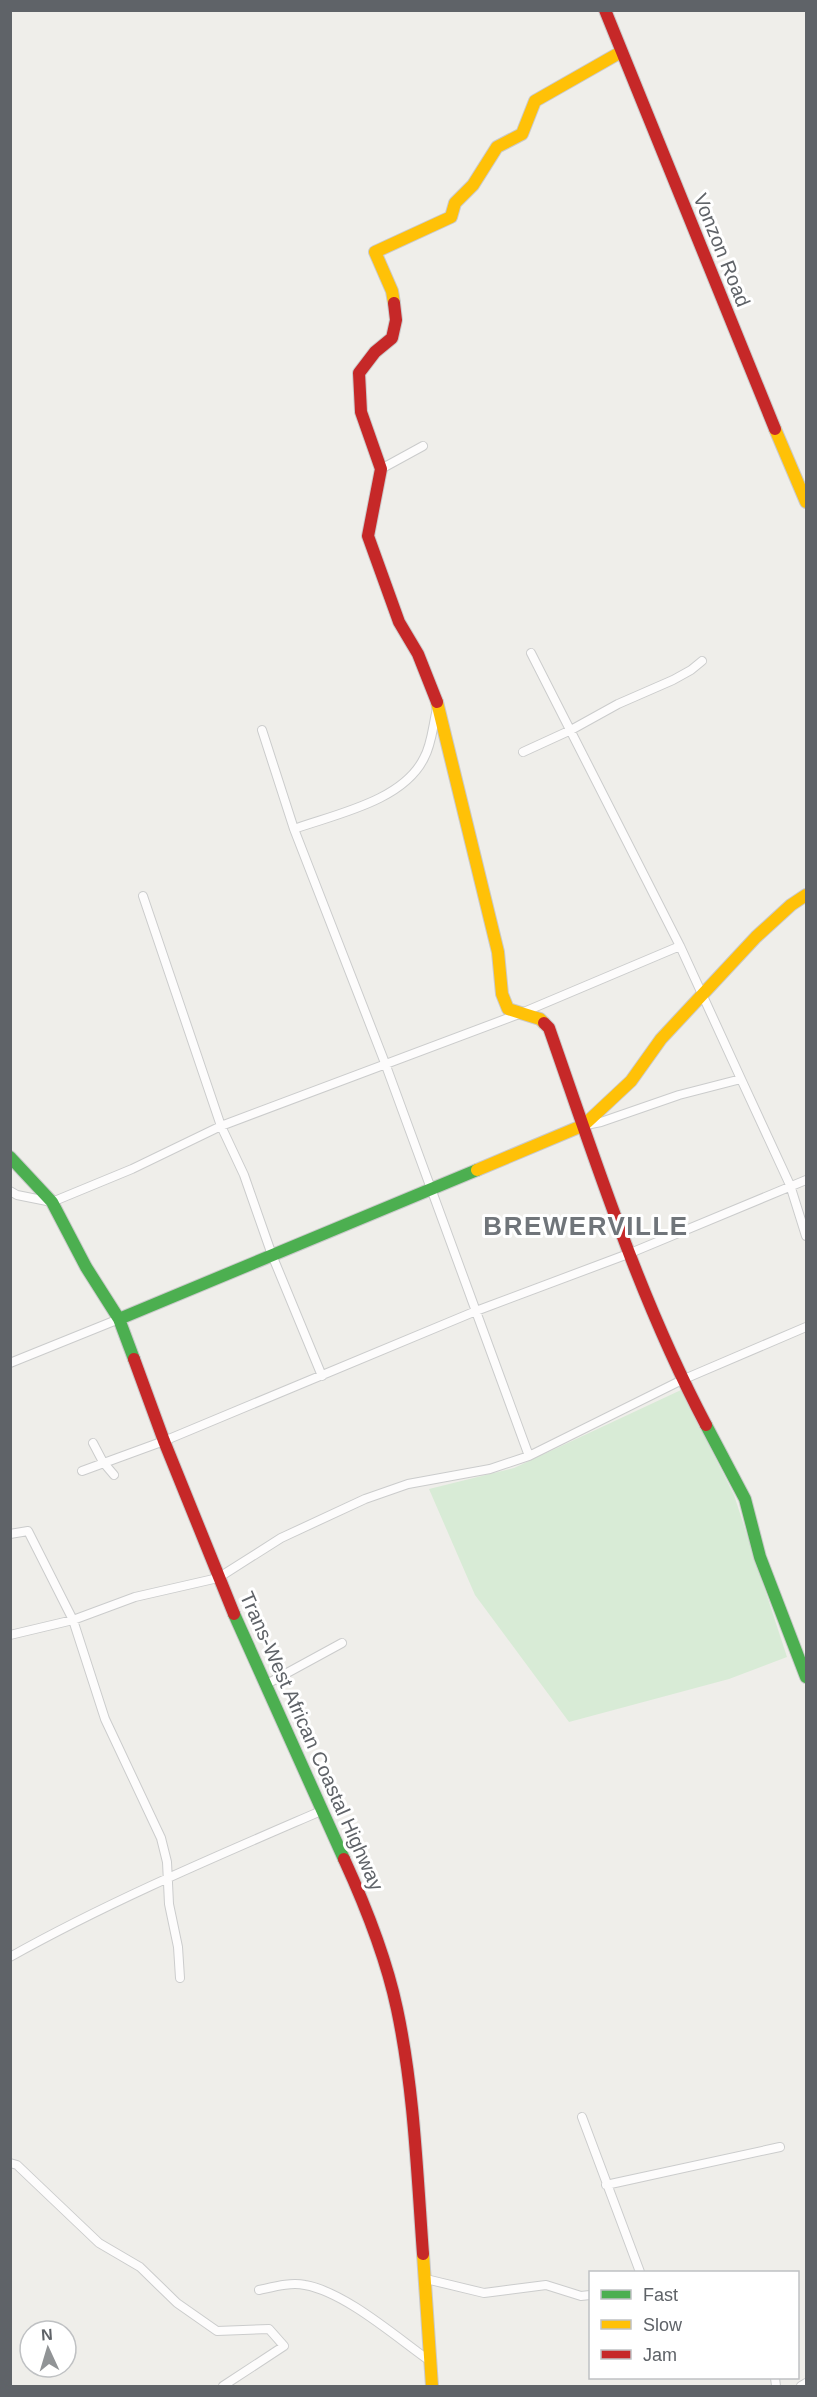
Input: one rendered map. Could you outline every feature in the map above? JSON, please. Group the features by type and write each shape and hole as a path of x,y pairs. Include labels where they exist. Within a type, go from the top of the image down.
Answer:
{"main road":[{"name":"Vonzon Road","path":"605,10 719,294 807,502"},
{"path":"621,52 535,101 522,134 497,147 473,185 455,203 451,217 375,252 392,291 396,320 392,338 375,352 359,373 361,412 381,469 368,536 399,622 418,654 438,704 498,952 502,994 508,1009 540,1019 549,1028 628,1254 682,1380 745,1499 760,1557 806,1670"},
{"path":"119,1319 584,1125 631,1081 661,1039 756,937 791,905 807,895"},
{"name":"Trans-West African Coastal Highway","path":"10,1157 52,1202 86,1267 119,1319 218,1578 360,1894 383,1956 397,2009 412,2106 432,2386"}],"street":[{"path":"381,469 423,446"},
{"path":"531,653 680,946 790,1185 807,1236"},
{"path":"523,752 571,730 618,704 673,680 691,670 702,660"},
{"path":"294,829 391,793 413,776 425,757 438,704"},
{"path":"262,730 294,829 385,1064 529,1456"},
{"path":"143,896 221,1125 244,1175 272,1255 322,1376"},
{"path":"10,1191 17,1195 52,1202 132,1169 221,1125 519,1014 680,946"},
{"path":"584,1125 601,1122 707,1087 741,1079"},
{"path":"82,1470 164,1441 476,1311 628,1254 790,1185 807,1180"},
{"path":"10,1363 119,1319"},
{"path":"10,1635 73,1620 135,1597 218,1578 281,1538 365,1499 408,1484 490,1469 529,1456 682,1380 807,1327"},
{"path":"93,1443 103,1462 114,1474"},
{"path":"10,1534 28,1531 73,1620 105,1719 161,1838 167,1862 169,1904 178,1947 180,1978"},
{"path":"266,1685 342,1643"},
{"path":"10,1957 168,1879 321,1811"},
{"path":"582,2117 640,2271"},
{"path":"606,2185 780,2147"},
{"path":"10,2163 16,2165 99,2243 140,2267 177,2303 217,2331 269,2329 284,2346 223,2386"},
{"path":"426,2279 484,2293 546,2284 581,2296 589,2295"},
{"path":"259,2290 304,2284 343,2299 430,2361"},
{"path":"801,2386 807,2383"}],"green space":[{"path":"681,1390 734,1495 787,1657 729,1679 569,1722 475,1595 429,1489 514,1468"}],"traffic: fast":[{"path":"10,1157 52,1202 86,1267 119,1319 134,1359"},
{"path":"119,1319 477,1170"},
{"path":"706,1425 745,1499 760,1557 806,1677"},
{"path":"234,1614 344,1859"}],"traffic: slow":[{"path":"394,303 392,291 375,252 451,217 455,203 473,185 497,147 522,134 535,101 621,52"},
{"path":"775,429 806,502"},
{"path":"437,702 498,952 502,994 508,1009 540,1019 544,1023"},
{"path":"477,1170 584,1125 631,1081 661,1039 756,937 791,905 806,895"},
{"path":"423,2254 432,2386"}],"traffic: jam":[{"path":"605,10 775,429"},
{"path":"394,303 396,320 392,338 375,352 359,373 361,412 381,469 368,536 399,622 418,654 437,702"},
{"path":"544,1023 549,1028 639,1279 706,1425"},
{"path":"134,1359 164,1441 234,1614"},
{"path":"344,1859 375,1932 397,2009 411,2100 423,2254"}],"district":[{"name":"BREWERVILLE","path":"586,1226"}]}
